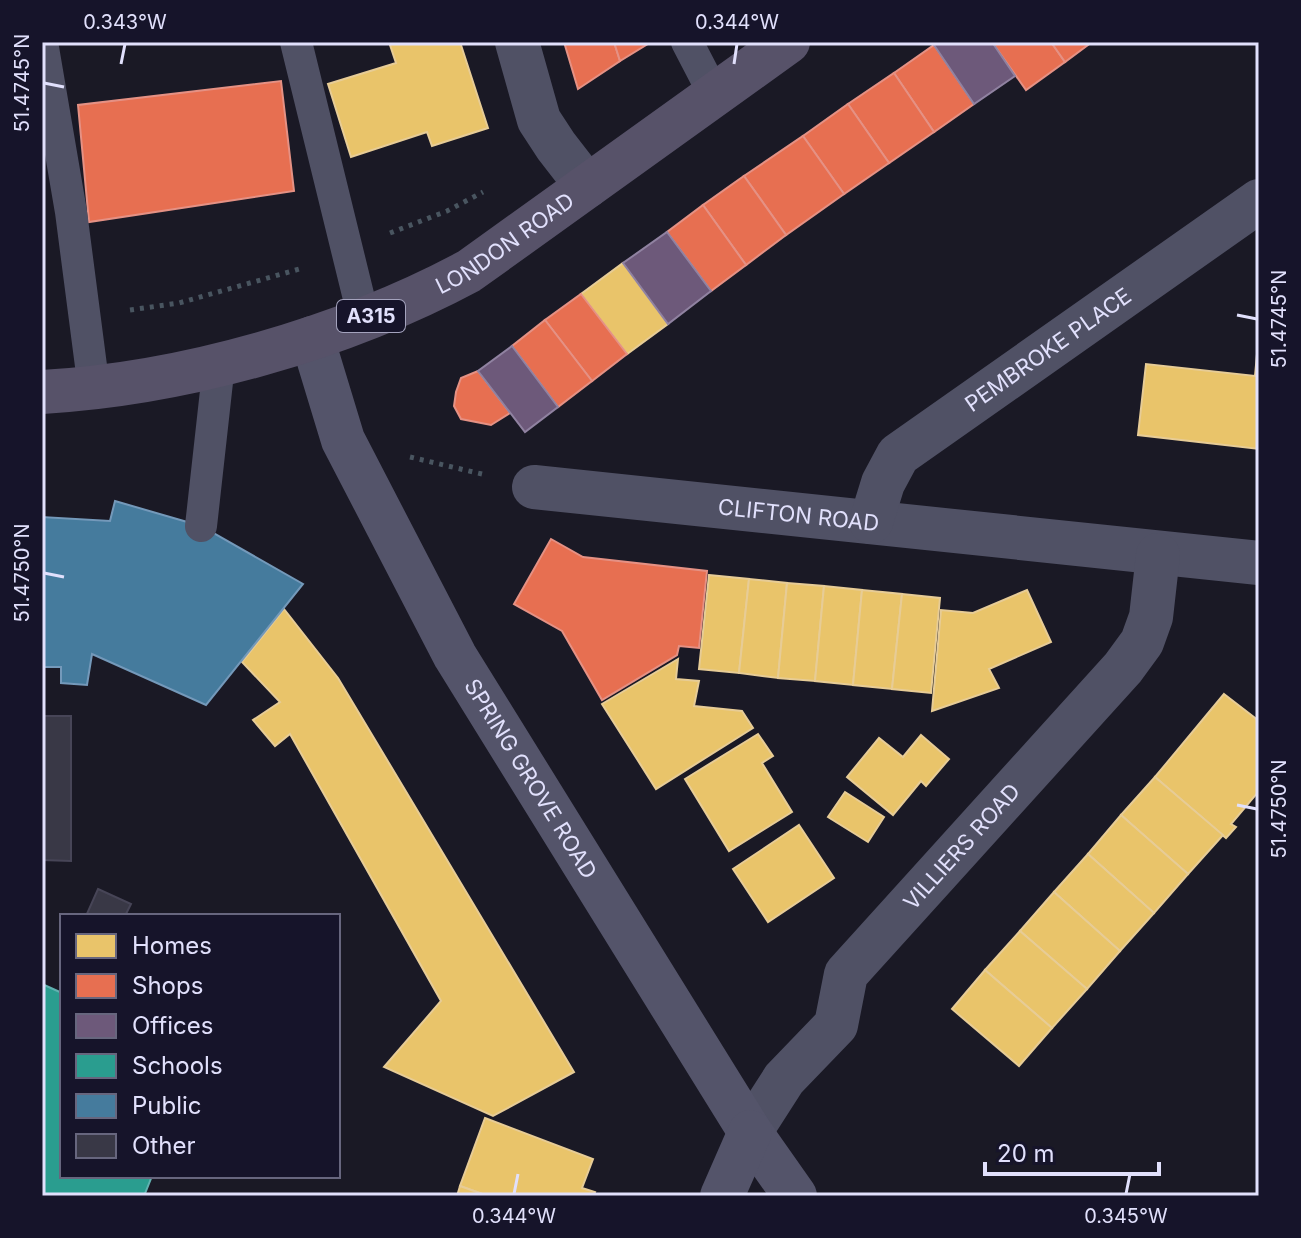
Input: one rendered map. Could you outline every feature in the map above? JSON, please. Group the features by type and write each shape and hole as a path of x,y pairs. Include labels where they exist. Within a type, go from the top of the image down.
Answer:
{"main road":[{"name":"LONDON ROAD","path":"42,392 94,389 219,364 312,338 422,296 469,271 788,42"},
{"name":"SPRING GROVE ROAD","path":"312,338 343,440 455,656 750,1132 795,1196"},
{"path":"722,1196 750,1132"}],"street":[{"path":"517,42 539,120 587,186"},
{"name":"PEMBROKE PLACE","path":"871,522 883,483 898,455 1259,201"},
{"name":"CLIFTON ROAD","path":"534,487 1158,555 1259,563"},
{"name":"VILLIERS ROAD","path":"750,1132 784,1079 836,1025 846,974 1123,668 1142,642 1151,617 1158,555"}],"lane":[{"path":"42,42 71,212 94,389"},
{"path":"296,42 364,319"},
{"path":"687,42 714,94"},
{"path":"201,526 219,364"}],"path":[{"path":"343,440 534,487"}],"building: Homes":[{"path":"389,42 460,42 488,128 432,146 427,132 351,157 328,84 396,63"},
{"path":"623,263 668,324 627,354 581,294"},
{"path":"1257,354 1259,449 1138,435 1146,364 1255,376"},
{"path":"709,575 749,579 739,673 699,669"},
{"path":"749,579 787,583 778,678 739,673"},
{"path":"787,583 824,586 815,681 778,678"},
{"path":"824,586 862,590 853,685 815,681"},
{"path":"862,590 902,594 892,689 853,685"},
{"path":"1027,590 1051,642 989,669 999,688 932,711 941,610 973,613"},
{"path":"902,594 940,598 931,693 892,689"},
{"path":"284,609 338,678 574,1072 493,1116 384,1067 441,1001 290,734 275,746 253,720 280,702 242,662"},
{"path":"678,659 676,679 699,681 694,706 742,711 753,728 656,789 602,704"},
{"path":"1224,694 1259,721 1259,791 1231,824 1236,827 1226,838 1155,777"},
{"path":"758,734 773,756 762,763 792,812 729,851 685,779"},
{"path":"921,735 949,759 926,786 921,781 893,815 847,777 879,738 903,757"},
{"path":"1155,777 1223,835 1188,874 1121,815"},
{"path":"845,792 884,817 868,842 828,817"},
{"path":"1121,815 1188,874 1154,913 1088,854"},
{"path":"799,825 834,878 768,922 733,869"},
{"path":"1088,854 1154,913 1120,951 1054,892"},
{"path":"1054,892 1120,951 1087,989 1020,931"},
{"path":"1020,931 1087,989 1052,1028 985,970"},
{"path":"985,970 1052,1028 1019,1066 952,1009"},
{"path":"485,1118 593,1159 582,1188 595,1192 593,1196 488,1196 460,1186"},
{"path":"460,1186 488,1196 457,1196"}],"building: Shops":[{"path":"564,42 614,42 620,61 578,89"},
{"path":"614,42 651,42 620,61"},
{"path":"992,42 1051,42 1065,62 1026,90"},
{"path":"1051,42 1092,42 1065,62"},
{"path":"934,45 974,104 934,132 894,73"},
{"path":"894,73 934,132 889,163 848,104"},
{"path":"281,81 294,191 89,222 78,105"},
{"path":"848,104 889,163 844,194 803,136"},
{"path":"803,136 844,194 786,235 744,176"},
{"path":"744,176 786,235 746,265 703,205"},
{"path":"703,205 746,265 711,291 667,232"},
{"path":"581,294 627,354 592,381 545,320"},
{"path":"545,320 592,381 558,407 512,346"},
{"path":"478,371 510,413 491,425 461,419 454,406 461,378"},
{"path":"551,539 583,557 707,571 699,648 679,646 677,655 602,700 562,631 514,604"}],"building: Offices":[{"path":"939,42 992,42 1015,76 974,104 934,45"},
{"path":"667,232 711,291 668,324 623,263"},
{"path":"512,346 558,407 525,432 478,371"}],"building: Schools":[{"path":"42,984 60,992 60,1178 151,1178 144,1196 42,1196"}],"building: Public":[{"path":"115,501 201,526 303,584 206,705 92,654 87,685 61,683 61,667 42,667 42,517 110,521"}],"building: Other":[{"path":"42,716 71,716 71,861 42,860"},
{"path":"98,889 131,904 126,914 87,914"}]}
